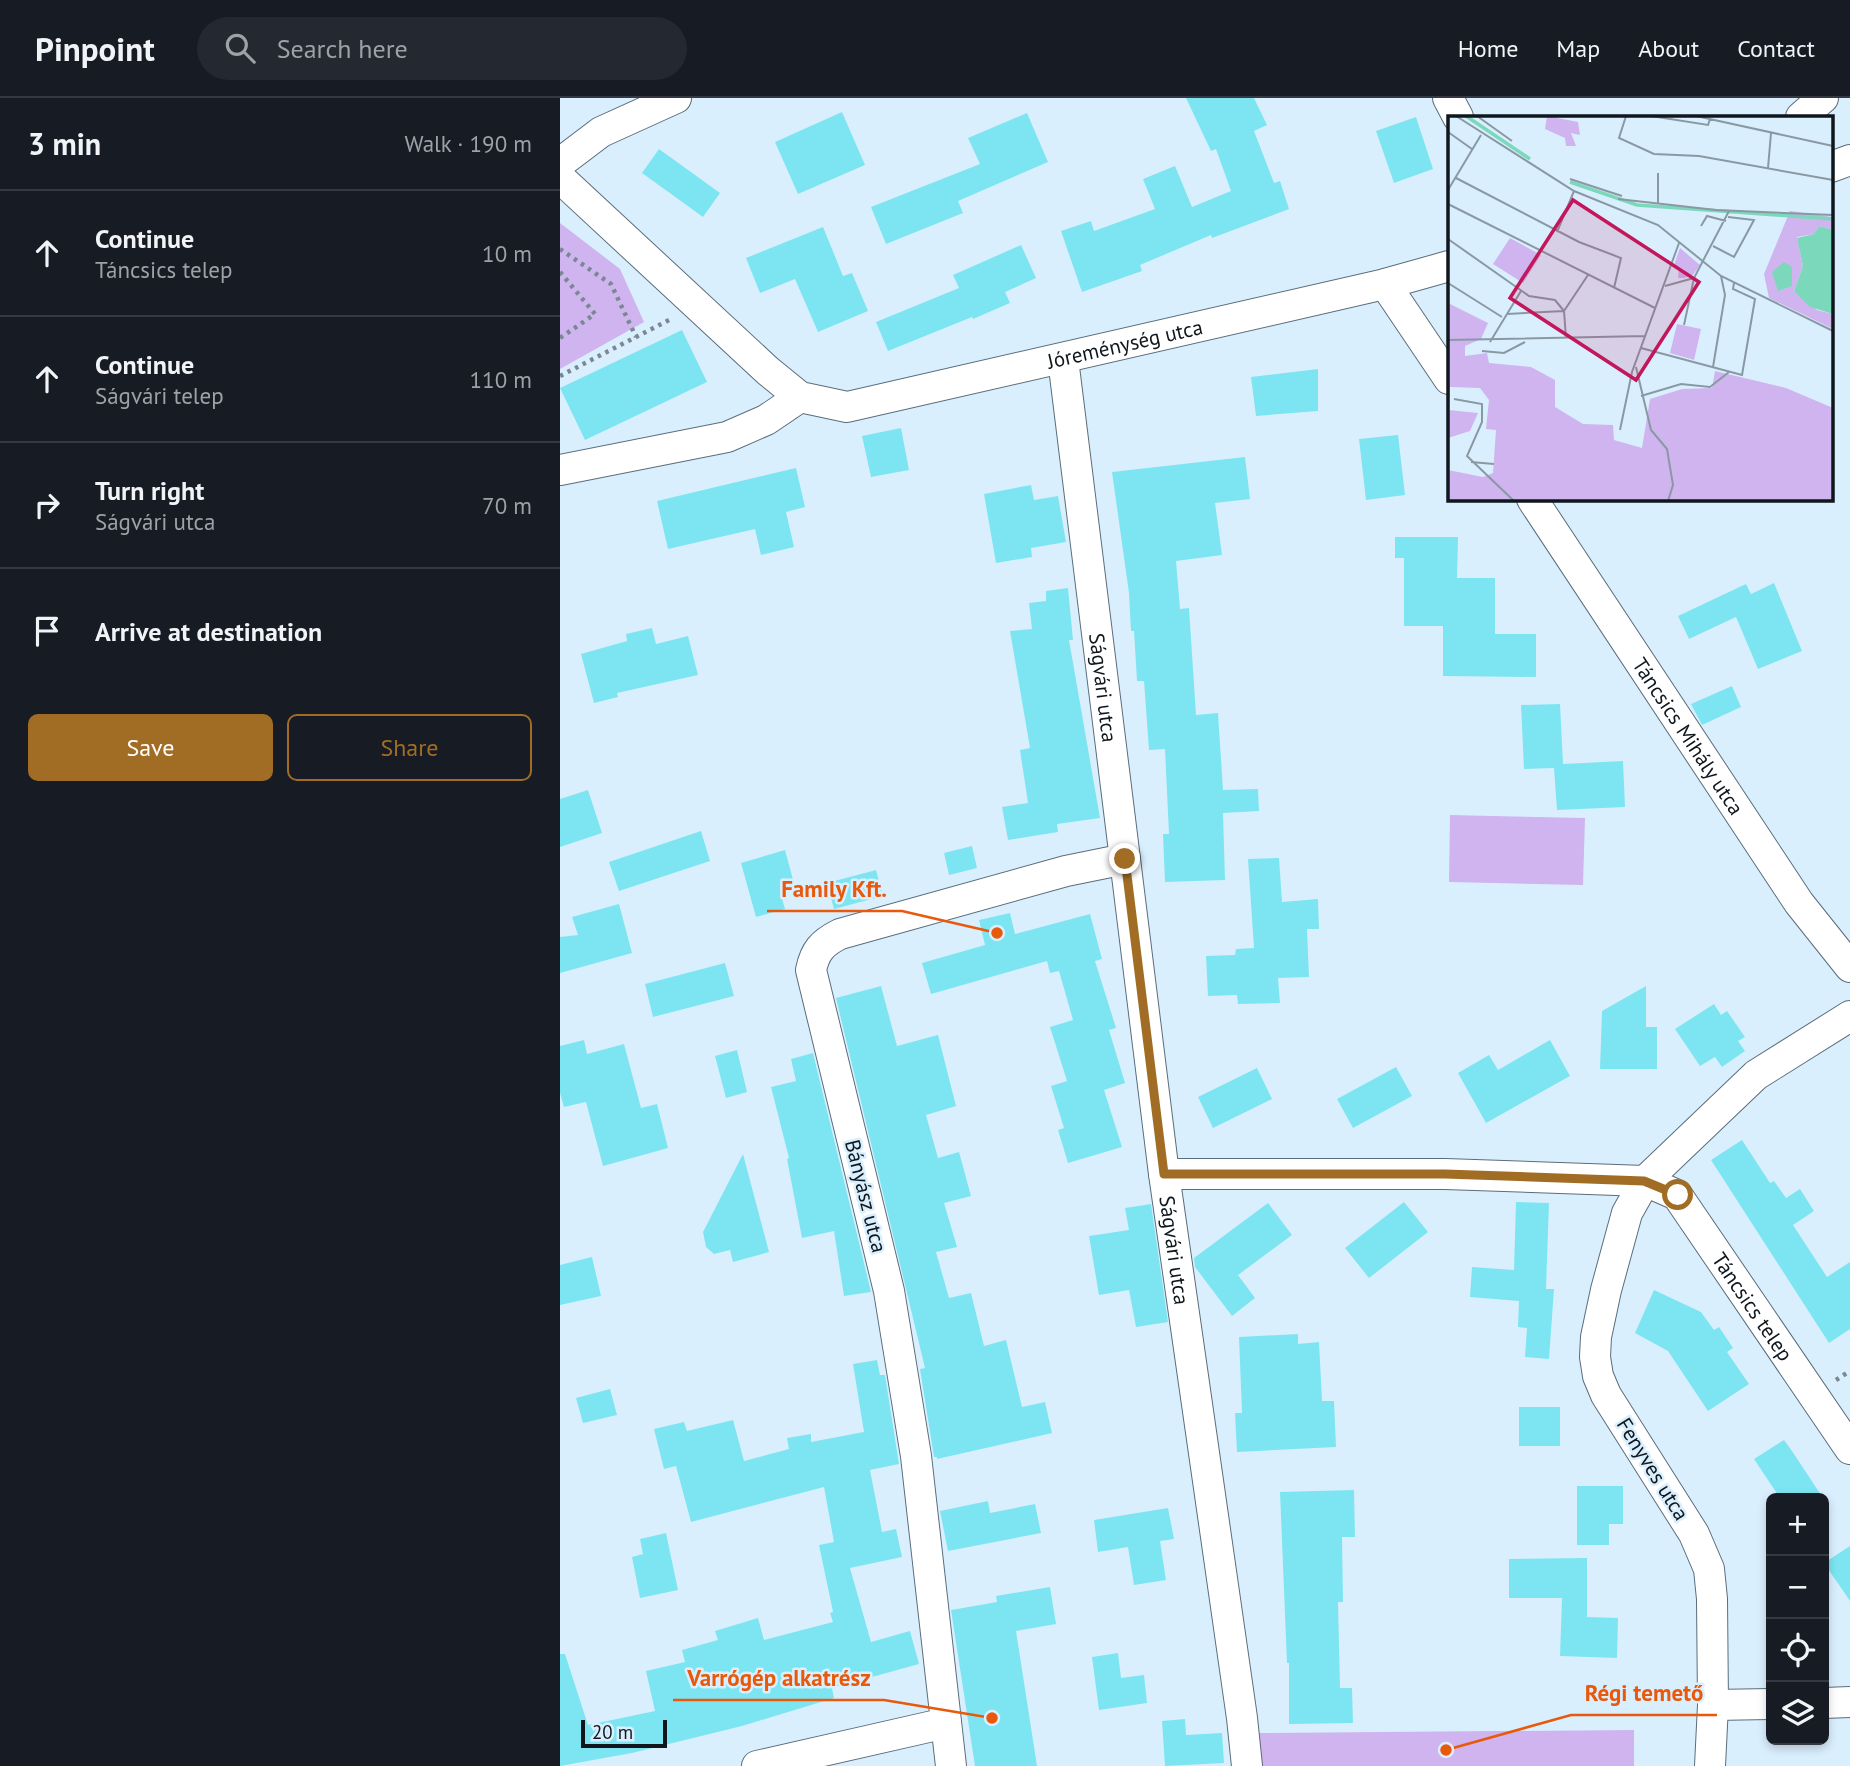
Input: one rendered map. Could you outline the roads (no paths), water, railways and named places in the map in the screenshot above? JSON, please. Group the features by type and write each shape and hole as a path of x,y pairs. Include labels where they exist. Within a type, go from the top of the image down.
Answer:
{"street":[{"path":"560,163 601,132 676,98"},
{"path":"1448,98 1457,116"},
{"path":"1802,116 1823,98"},
{"path":"1832,167 1850,160"},
{"name":"Jóreménység utca","path":"560,178 768,371 800,397 847,407 1385,284 1448,266"},
{"path":"1385,284 1448,378"},
{"name":"Ságvári utca","path":"1063,359 1164,1174 1247,1766"},
{"path":"560,470 727,436 766,421 800,397"},
{"name":"Táncsics Mihály utca","path":"1533,500 1799,903 1850,967"},
{"name":"Bányász utca","path":"951,1766 916,1456 889,1291 811,971 814,954 824,942 840,934 1066,871 1125,859"},
{"name":"Fenyves utca","path":"1710,1766 1713,1706 1709,1569 1703,1551 1606,1395 1598,1376 1595,1337 1627,1213 1644,1181 1756,1075 1850,1016"},
{"path":"1164,1174 1445,1174 1644,1181"},
{"name":"Táncsics telep","path":"1644,1181 1678,1195 1850,1448"},
{"path":"1829,1703 1850,1702"},
{"path":"1713,1706 1766,1704"},
{"path":"757,1766 946,1723"}],"place":[{"name":"Family Kft.","path":"997,933"},
{"name":"Varrógép alkatrész","path":"992,1718"},
{"name":"Régi temető","path":"1446,1750"}]}
